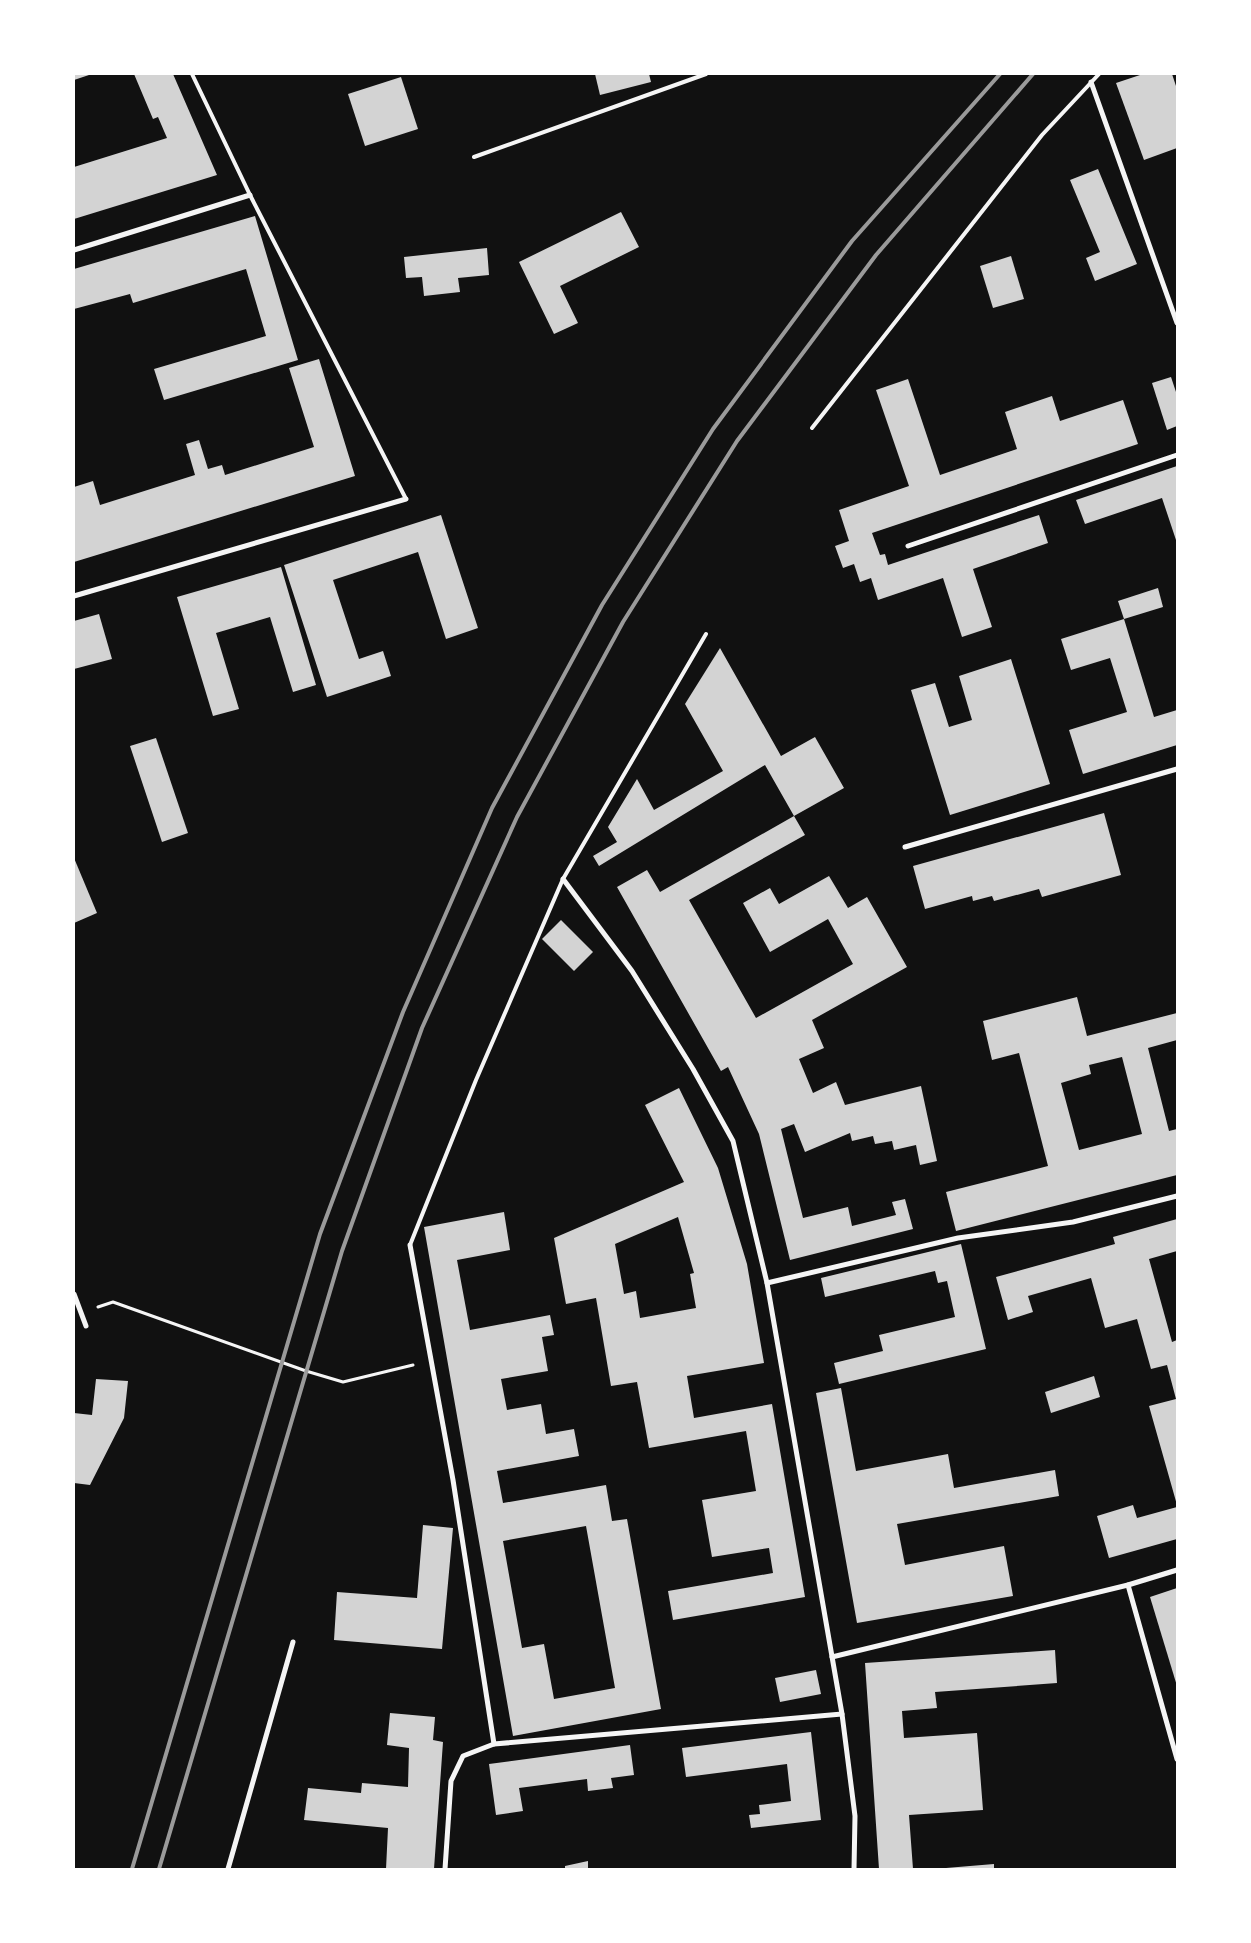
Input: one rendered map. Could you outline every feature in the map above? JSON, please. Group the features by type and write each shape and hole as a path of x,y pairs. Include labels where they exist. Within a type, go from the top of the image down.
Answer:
{"street":[{"path":"1091,82 1177,323"},
{"path":"74,250 250,195"},
{"path":"908,546 1177,455"},
{"path":"74,596 406,499"},
{"path":"905,847 1177,769"},
{"path":"563,879 632,971 693,1069 733,1141 767,1283 842,1714 855,1816 854,1869"},
{"path":"767,1283 958,1238 1072,1222 1177,1196"},
{"path":"410,1245 453,1480 494,1744"},
{"path":"74,1294 86,1326"},
{"path":"832,1657 1128,1585 1177,1570"},
{"path":"1128,1585 1177,1759"},
{"path":"228,1869 293,1642"},
{"path":"445,1869 451,1781 463,1756 494,1744 842,1714"}],"lane":[{"path":"192,74 250,195 406,499"},
{"path":"474,157 706,74"},
{"path":"812,428 1042,135 1099,74"},
{"path":"410,1245 476,1080 563,879 706,634"}],"path":[{"path":"80,1312 113,1302 306,1371 343,1382 431,1361"}],"building":[{"path":"74,74 92,74 74,80"},
{"path":"134,74 173,74 217,175 74,219 74,167 167,138 158,117 153,119"},
{"path":"595,74 649,74 651,82 600,95"},
{"path":"1143,74 1172,74 1177,89 1177,148 1144,160 1116,83"},
{"path":"401,77 418,129 365,146 348,94"},
{"path":"1098,169 1137,264 1095,281 1086,258 1100,252 1070,180"},
{"path":"621,212 639,247 560,286 578,323 554,334 519,262"},
{"path":"255,216 298,360 164,400 154,369 266,336 246,269 133,303 130,294 74,309 74,269"},
{"path":"487,248 489,275 458,278 460,292 424,296 422,277 406,278 404,257"},
{"path":"1011,256 1024,299 993,308 980,266"},
{"path":"319,359 355,476 74,562 74,487 93,481 100,505 195,475 186,444 199,440 208,469 222,465 225,475 314,447 289,368"},
{"path":"1171,377 1177,395 1177,426 1167,430 1152,383"},
{"path":"908,379 940,475 1017,449 1005,412 1052,396 1060,421 1123,400 1138,444 872,533 880,555 885,554 888,565 1039,515 1048,543 973,569 992,627 962,637 943,578 878,600 871,578 860,582 854,564 843,568 835,546 849,541 839,510 909,486 876,390"},
{"path":"1177,466 1177,543 1162,498 1085,524 1076,500"},
{"path":"441,515 478,628 446,639 418,552 333,580 359,659 383,651 391,676 327,697 284,565"},
{"path":"281,567 316,685 293,692 270,617 216,633 239,709 213,716 177,597"},
{"path":"1158,588 1163,607 1124,619 1118,601"},
{"path":"99,614 112,659 74,669 74,621"},
{"path":"1124,619 1154,717 1177,710 1177,745 1083,774 1069,730 1127,712 1110,658 1071,670 1061,639"},
{"path":"720,648 781,756 815,737 844,788 794,816 765,765 599,866 593,856 617,842 608,827 637,779 654,810 723,771 685,704"},
{"path":"1011,659 1050,784 950,815 911,690 935,683 949,727 972,720 959,676"},
{"path":"156,738 188,833 162,842 130,746"},
{"path":"1104,813 1121,875 1042,897 1039,889 994,901 992,896 973,901 972,896 925,909 913,866"},
{"path":"794,816 805,835 689,900 756,1018 853,964 828,919 770,952 743,903 770,888 779,904 829,876 848,908 867,897 907,967 812,1020 824,1048 799,1059 813,1093 836,1082 845,1105 921,1086 937,1161 920,1165 916,1145 894,1150 892,1141 875,1144 873,1136 852,1141 850,1133 805,1152 794,1124 781,1129 803,1218 848,1207 852,1226 896,1215 892,1202 905,1199 913,1229 790,1260 759,1134 728,1067 721,1071 617,887 647,870 660,892"},
{"path":"74,858 97,913 74,923"},
{"path":"561,920 593,952 574,971 542,939"},
{"path":"1077,997 1087,1036 1177,1013 1177,1040 1148,1048 1169,1131 1177,1129 1177,1175 956,1231 946,1192 1048,1166 1019,1053 992,1060 983,1021","holes":["1122,1057 1142,1134 1079,1150 1061,1083 1091,1074 1089,1065"]},
{"path":"679,1088 718,1168 747,1264 764,1363 687,1376 694,1418 772,1404 805,1597 673,1620 668,1591 773,1573 769,1548 712,1557 702,1500 756,1491 746,1431 649,1448 637,1382 611,1386 596,1298 566,1304 554,1238 684,1182 645,1105","holes":["678,1217 694,1273 690,1274 696,1308 640,1318 636,1291 624,1294 615,1244"]},
{"path":"504,1212 510,1250 457,1260 470,1330 550,1315 554,1335 542,1337 548,1371 501,1379 507,1410 541,1404 546,1434 574,1429 579,1456 497,1471 503,1503 606,1485 612,1521 627,1519 661,1709 513,1736 424,1227","holes":["586,1526 615,1688 554,1699 544,1644 522,1648 503,1541"]},
{"path":"1177,1219 1177,1251 1149,1259 1172,1342 1177,1340 1177,1505 1149,1406 1176,1399 1167,1365 1151,1369 1137,1319 1105,1328 1091,1278 1028,1296 1033,1312 1008,1320 996,1277 1115,1244 1113,1237"},
{"path":"961,1244 986,1349 839,1384 834,1363 883,1351 879,1335 955,1317 947,1281 938,1283 935,1271 825,1297 821,1278"},
{"path":"1094,1376 1100,1397 1051,1413 1045,1392"},
{"path":"96,1379 128,1381 124,1418 90,1485 74,1483 74,1413 92,1415"},
{"path":"841,1388 856,1471 948,1454 954,1488 1055,1470 1059,1496 897,1524 905,1565 1004,1546 1013,1596 857,1623 816,1393"},
{"path":"1133,1505 1137,1518 1177,1507 1177,1539 1109,1558 1097,1516"},
{"path":"423,1525 453,1528 442,1649 334,1640 337,1592 417,1598"},
{"path":"1177,1588 1177,1686 1150,1597"},
{"path":"1055,1650 1057,1683 935,1692 937,1708 902,1711 904,1738 977,1733 983,1810 909,1815 913,1869 879,1869 865,1663"},
{"path":"816,1670 821,1694 780,1702 775,1678"},
{"path":"390,1713 435,1717 433,1740 443,1742 434,1869 386,1869 388,1828 304,1820 308,1788 361,1793 362,1783 408,1787 409,1748 387,1745"},
{"path":"811,1732 821,1820 751,1828 749,1815 760,1814 759,1805 791,1801 787,1764 686,1777 682,1748"},
{"path":"630,1745 634,1775 611,1778 613,1788 588,1791 587,1779 519,1788 523,1811 496,1815 489,1764"},
{"path":"588,1861 588,1869 565,1869 565,1866"},
{"path":"994,1864 994,1869 946,1869 946,1868"}],"railway":[{"path":"132,1869 320,1234 403,1012 492,808 602,605 713,429 852,241 1000,74"},
{"path":"159,1869 342,1251 422,1028 517,817 623,622 737,441 876,255 1033,74"}]}
